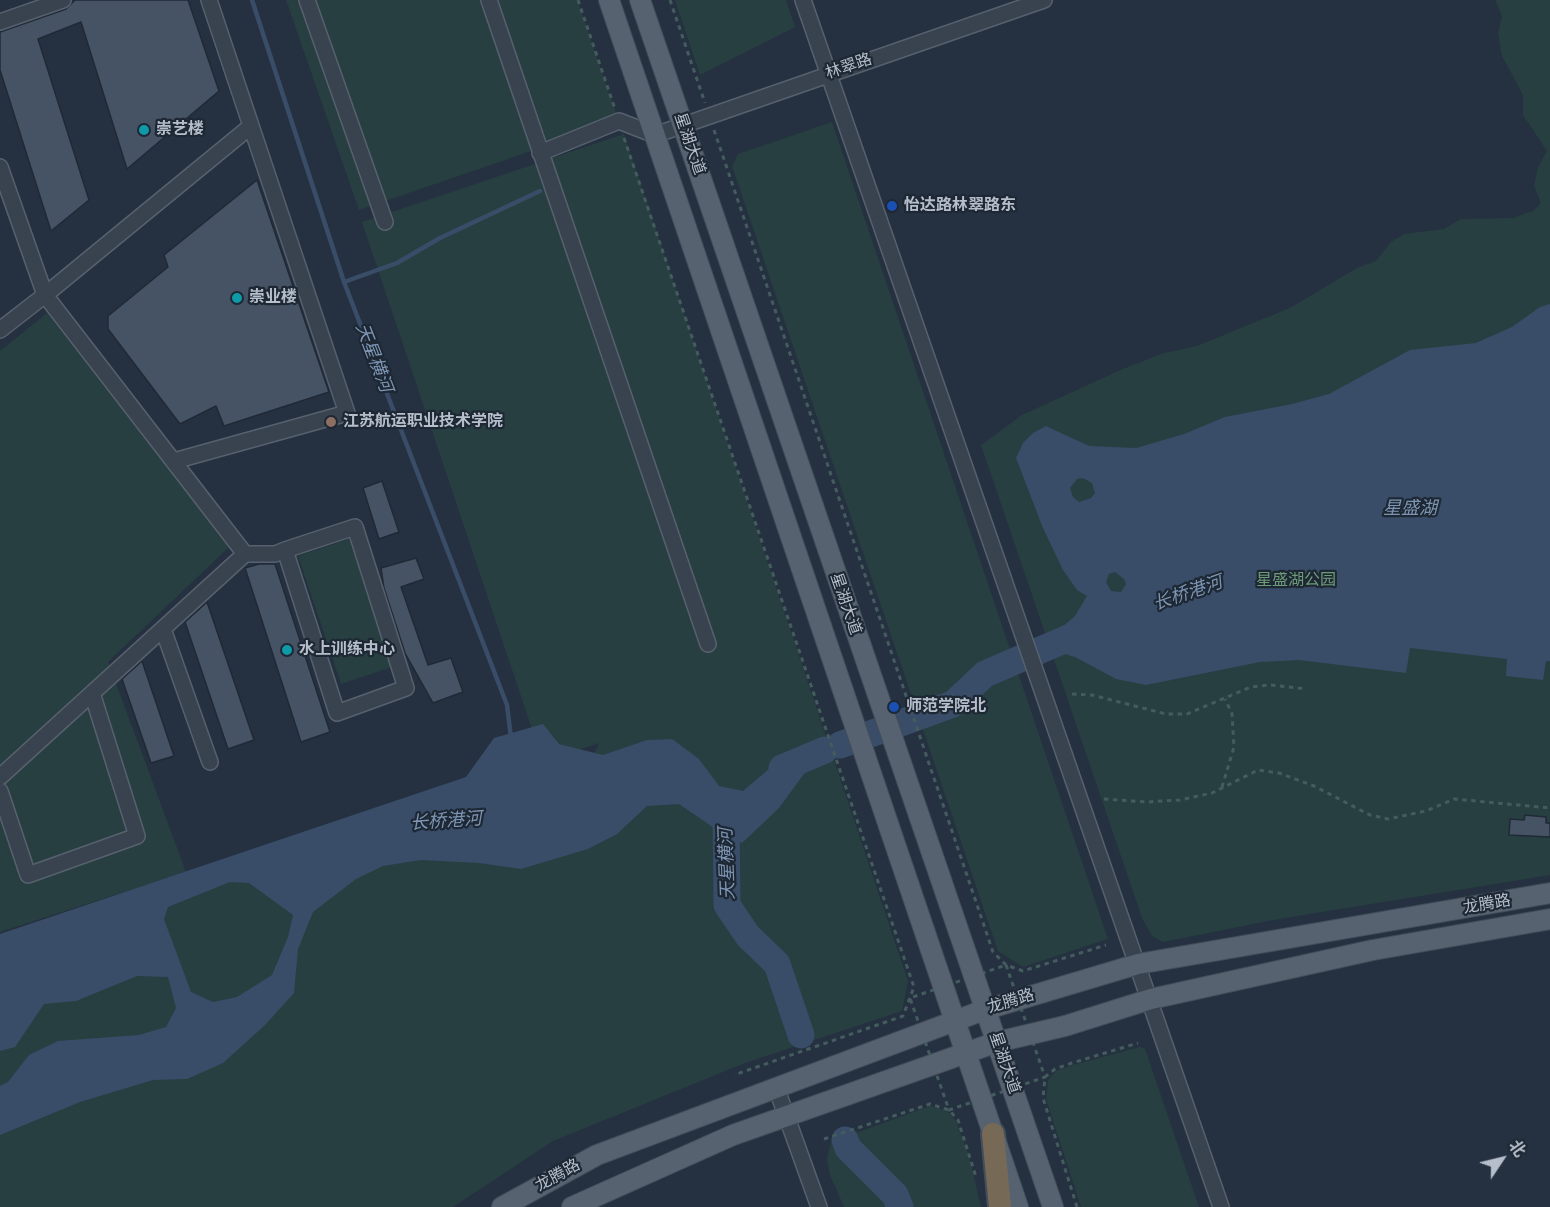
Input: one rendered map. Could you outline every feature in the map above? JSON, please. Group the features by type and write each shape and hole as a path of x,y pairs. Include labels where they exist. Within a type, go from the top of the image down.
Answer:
{"highway":[{"path":"993,1134 1000,1207"}],"main road":[{"name":"星湖大道","path":"609,0 879,791 1018,1207"},
{"name":"星湖大道","path":"640,0 1053,1207"},
{"name":"龙腾路","path":"502,1207 597,1155 956,1019 1138,964 1550,894"},
{"name":"龙腾路","path":"572,1207 733,1135 997,1042 1065,1026 1151,999 1373,950 1550,919"}],"street":[{"path":"0,22 63,0"},
{"path":"174,461 347,413 209,0"},
{"path":"307,0 385,222"},
{"path":"489,0 708,644"},
{"path":"803,0 1151,999 1221,1207"},
{"name":"林翠路","path":"655,135 1044,0"},
{"path":"540,153 619,121 655,135"},
{"path":"0,330 251,126"},
{"path":"0,167 45,295 245,554"},
{"path":"0,777 245,554 275,554 285,550 355,527 406,688 337,713 285,550"},
{"path":"163,629 210,762"},
{"path":"0,791 28,875 137,836 92,693"},
{"path":"776,1087 819,1207"}],"path":[{"path":"578,0 914,987 903,1016 734,1074"},
{"path":"670,0 993,952 1006,965 1023,971 1106,945"},
{"path":"1072,694 1092,695 1166,714 1187,714 1261,686 1307,689"},
{"path":"1222,787 1234,747 1232,714 1225,699"},
{"path":"1104,799 1147,802 1180,800 1212,793 1258,770 1279,773 1314,786 1370,815 1388,819 1426,811 1454,799 1550,808"},
{"path":"1077,1207 1042,1098 1045,1077 1072,1063 1138,1043"},
{"path":"824,1139 930,1104 949,1110 958,1120 976,1177"}],"green space":[{"path":"286,0 577,0 619,121 359,210"},
{"path":"675,0 786,0 795,27 700,75"},
{"name":"星盛湖公园","path":"1495,0 1550,0 1550,875 1273,920 1163,942 1152,936 1142,918 981,445 1022,415 1125,368 1164,353 1197,346 1292,307 1357,268 1376,261 1391,242 1404,234 1444,229 1461,219 1513,218 1533,211 1541,203 1534,186 1538,167 1547,151 1523,115 1523,95 1502,56 1498,34 1502,16"},
{"path":"832,122 1108,939 1023,967 998,951 732,166 738,154"},
{"path":"624,134 908,981 902,1011 745,1063 553,1141 453,1207 0,1207 0,950 190,890 573,803 599,743 543,762 362,222"},
{"path":"47,313 229,547 108,662 186,872 0,932 0,351"},
{"path":"349,539 392,667 341,684 298,556"},
{"path":"1140,1047 1145,1049 1199,1207 1081,1207 1046,1099 1048,1080 1056,1071"},
{"path":"930,1106 947,1111 956,1121 969,1156 981,1207 844,1207 830,1175 827,1158 831,1142"}],"water":[{"name":"星盛湖","path":"1550,304 1550,661 1546,661 1543,680 1506,676 1507,659 1410,648 1406,673 1299,660 1260,662 1146,685 1116,679 1075,657 1055,651 1050,637 1075,616 1087,596 1077,590 1063,570 1043,528 1016,458 1023,443 1033,433 1046,426 1089,446 1136,448 1184,434 1225,417 1329,394 1410,350 1476,343 1512,327 1540,307","holes":["1083,478 1092,483 1095,493 1091,498 1079,502 1073,497 1070,488 1077,479","1115,572 1124,579 1126,584 1121,592 1111,591 1106,582 1109,574"]},
{"path":"543,724 559,744 603,755 647,740 672,739 699,759 719,786 743,791 783,757 819,745 812,763 779,808 742,843 717,830 679,804 647,806 617,834 588,849 521,869 479,863 421,860 383,866 356,879 313,912 298,949 294,993 265,1025 223,1063 187,1079 153,1080 80,1102 0,1135 0,1086 8,1082 29,1055 58,1041 139,1035 166,1027 176,1008 168,977 137,976 76,1001 44,1004 15,1047 0,1051 0,934 466,777 494,738","holes":["230,882 249,883 293,915 288,937 272,975 237,997 213,1002 191,992 164,919 168,907"]}],"building":[{"name":"崇艺楼","path":"75,0 188,0 219,91 127,169 81,22 38,39 89,200 51,231 0,70 0,32 66,9"},
{"name":"崇业楼","path":"257,180 329,392 224,426 216,406 180,424 108,329 108,316 168,267 164,255"},
{"path":"382,481 399,532 379,539 363,488"},
{"path":"416,558 424,579 401,587 428,665 451,658 463,692 433,703 405,653 384,588 381,568"},
{"name":"水上训练中心","path":"259,564 275,564 330,732 301,742 245,568"},
{"path":"207,602 254,740 228,749 185,622"},
{"path":"142,661 174,756 151,763 122,679"},
{"path":"1525,815 1546,817 1546,823 1550,823 1550,837 1509,835 1510,819 1524,820"}],"waterway":[{"name":"天星横河","path":"252,0 344,282 507,705 511,738"},
{"path":"344,282 397,263 440,238 540,191"},
{"name":"长桥港河","path":"840,745 953,704 985,674 1087,630"},
{"name":"长桥港河","path":"782,768 825,750"},
{"name":"天星横河","path":"726,814 727,905 748,936 777,964 801,1035"},
{"name":"天星横河","path":"845,1140 848,1148 895,1195 900,1207"}],"place":[{"name":"崇艺楼","path":"144,130"},
{"name":"怡达路林翠路东","path":"892,206"},
{"name":"崇业楼","path":"237,298"},
{"name":"江苏航运职业技术学院","path":"331,422"},
{"name":"水上训练中心","path":"287,650"},
{"name":"师范学院北","path":"894,707"}]}
